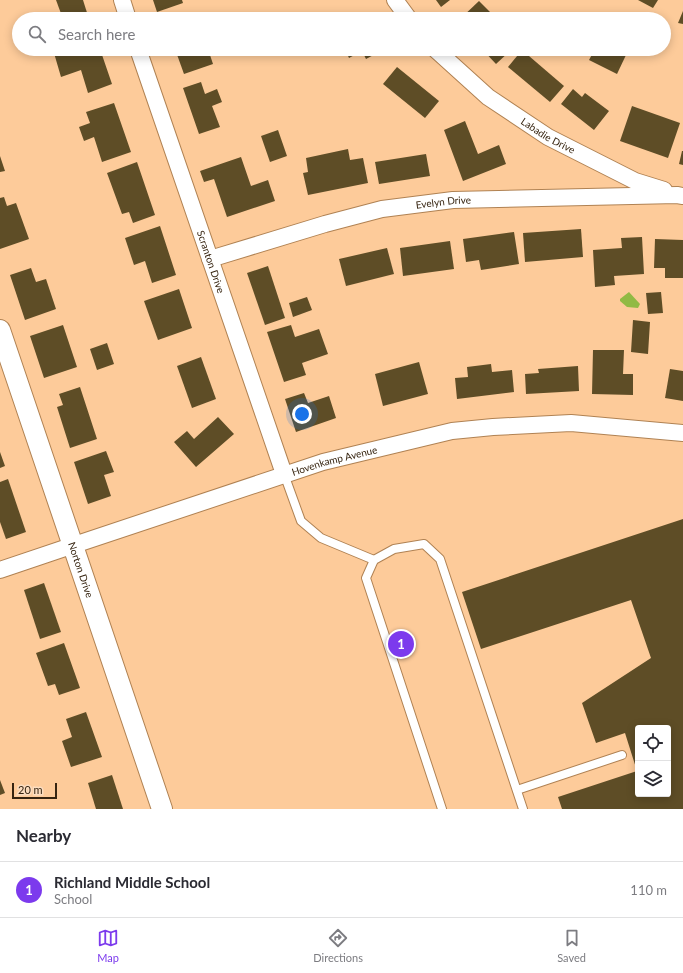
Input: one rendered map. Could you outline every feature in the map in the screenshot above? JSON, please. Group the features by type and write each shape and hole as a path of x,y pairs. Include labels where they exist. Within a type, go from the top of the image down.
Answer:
{"street":[{"path":"122,0 126,12"},
{"path":"395,0 404,12"},
{"name":"Scranton Drive","path":"140,56 284,474"},
{"name":"Labadie Drive","path":"443,56 488,96 548,137 635,181 680,195"},
{"name":"Evelyn Drive","path":"210,259 325,224 382,209 453,200 680,195"},
{"name":"Norton Drive","path":"0,330 74,545 162,809"},
{"name":"Hovenkamp Avenue","path":"0,570 322,462 452,431 493,427 571,423 683,433"}],"lane":[{"path":"284,474 301,521 321,538 374,560"},
{"path":"442,809 366,578 374,560 394,550 424,544 440,559 523,809"},
{"path":"517,790 622,755"}],"shaded area":[{"path":"629,292 640,304 638,308 627,307 620,301 620,299"}],"building":[{"path":"56,0 83,0 87,12 60,12"},
{"path":"153,0 182,0 183,3 157,12"},
{"path":"436,0 450,0 441,7"},
{"path":"638,0 658,0 653,8"},
{"path":"479,1 490,12 467,12"},
{"path":"683,11 683,24 678,23"},
{"path":"55,56 102,56 112,84 88,93 81,70 61,77"},
{"path":"178,56 210,56 213,64 184,74"},
{"path":"364,56 372,56 366,59"},
{"path":"489,56 505,56 496,64"},
{"path":"517,56 529,56 564,86 550,102 508,67"},
{"path":"591,56 626,56 617,74 589,60"},
{"path":"397,67 439,101 425,118 383,84"},
{"path":"201,82 205,94 217,89 222,102 212,106 220,127 199,134 183,88"},
{"path":"573,89 582,97 585,93 609,111 594,130 561,104"},
{"path":"114,103 131,152 102,162 94,137 84,141 79,127 90,123 86,112"},
{"path":"632,106 680,123 668,158 620,141"},
{"path":"465,121 478,154 499,145 506,164 463,181 444,130"},
{"path":"278,130 287,156 270,162 261,136"},
{"path":"348,149 350,160 363,158 368,183 308,195 303,173 308,172 306,158"},
{"path":"683,151 683,165 679,164"},
{"path":"426,154 430,176 379,184 375,162"},
{"path":"0,156 5,171 0,172"},
{"path":"241,157 251,186 268,180 275,201 227,217 214,179 204,182 200,171"},
{"path":"137,162 155,215 133,223 129,212 122,214 107,173"},
{"path":"4,197 7,206 16,203 29,239 0,249 0,198"},
{"path":"160,226 176,275 152,283 145,261 134,265 125,238"},
{"path":"581,229 583,257 525,262 523,233"},
{"path":"514,232 519,264 481,270 479,260 466,262 463,239"},
{"path":"642,237 644,274 614,276 615,285 595,287 593,250 622,248 621,238"},
{"path":"655,239 683,240 683,278 665,278 665,268 654,268"},
{"path":"450,241 454,269 403,276 400,248"},
{"path":"387,248 394,274 346,286 339,259"},
{"path":"268,266 285,318 265,325 247,273"},
{"path":"31,268 36,282 46,279 56,309 25,320 10,275"},
{"path":"179,289 192,328 158,340 144,301"},
{"path":"661,292 663,313 648,314 646,293"},
{"path":"307,297 312,310 293,317 289,303"},
{"path":"633,320 650,322 648,354 631,352"},
{"path":"63,325 77,367 44,378 30,336"},
{"path":"291,325 295,337 319,329 328,354 302,363 306,375 284,382 267,332"},
{"path":"107,343 114,364 97,370 90,349"},
{"path":"593,350 624,350 623,374 633,374 633,395 592,394"},
{"path":"201,357 216,399 192,408 177,366"},
{"path":"419,362 428,394 383,406 375,374"},
{"path":"491,364 492,372 512,370 514,392 457,399 455,378 468,377 467,367"},
{"path":"578,366 579,391 526,394 525,374 539,373 538,369"},
{"path":"670,369 683,371 683,401 665,398"},
{"path":"80,387 97,439 70,448 57,407 63,405 59,394"},
{"path":"304,393 308,403 329,396 336,418 296,432 285,399"},
{"path":"218,417 234,434 196,467 174,442 187,431 194,439"},
{"path":"106,451 114,472 104,475 111,496 88,504 74,462"},
{"path":"0,452 5,466 0,468"},
{"path":"8,479 26,532 6,539 0,522 0,482"},
{"path":"683,519 683,809 562,809 558,797 635,772 635,797 671,797 671,725 635,725 635,765 625,733 596,743 582,703 651,658 631,600 481,649 462,592"},
{"path":"44,583 61,632 40,639 24,590"},
{"path":"64,643 80,688 59,695 55,684 48,686 36,653"},
{"path":"86,712 102,757 71,767 62,741 72,737 66,719"},
{"path":"112,775 123,809 96,809 88,783"},
{"path":"0,780 5,793 0,795"}],"place":[{"name":"Richland Middle School","path":"401,644"}]}
